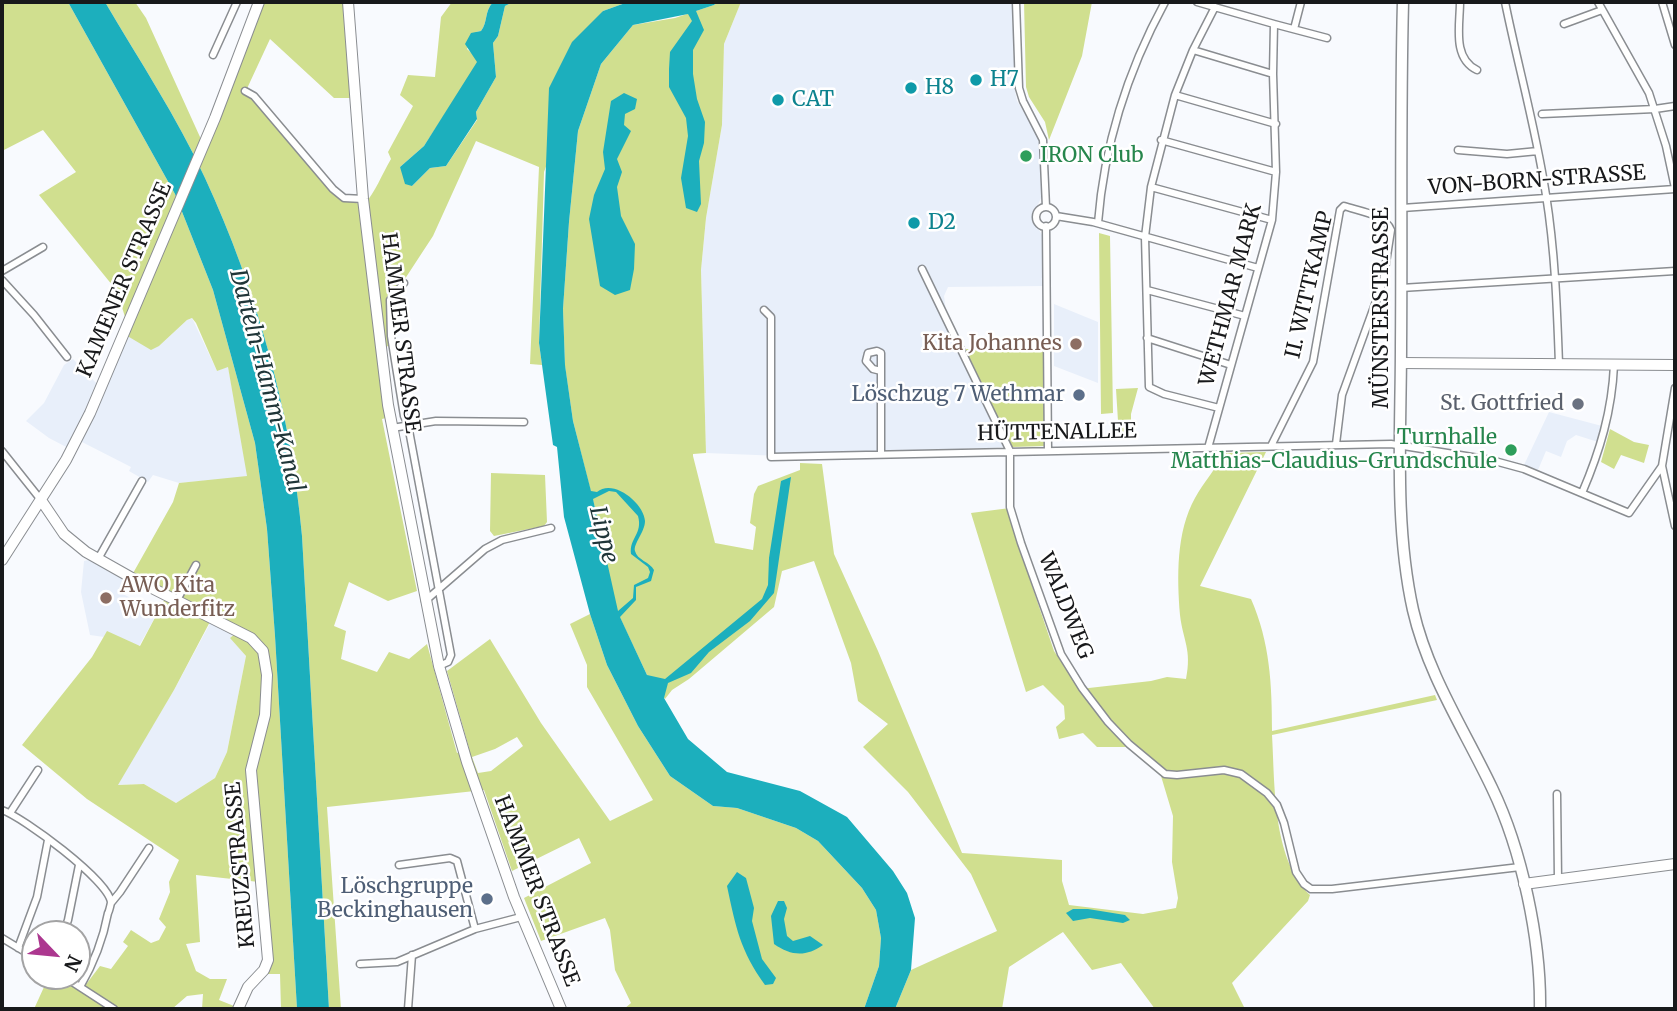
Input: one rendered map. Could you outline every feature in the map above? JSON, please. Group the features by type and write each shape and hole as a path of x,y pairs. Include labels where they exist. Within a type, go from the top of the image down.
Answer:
{"main road":[{"name":"KAMENER STRASSE","path":"2,560 66,460 89,413 205,142 259,2"},
{"name":"HAMMER STRASSE","path":"348,2 363,199 392,428 425,601 439,666 467,762 521,917 561,1009"},
{"name":"MÜNSTERSTRASSE","path":"1403,2 1400,446 1402,519 1407,569 1415,617 1431,668 1502,810 1520,867 1537,961 1540,1009"},
{"path":"1401,363 1675,365"},
{"name":"KREUZSTRASSE","path":"41,500 64,534 98,559 251,638 264,651 265,715 251,770 268,960 264,970 248,987 239,1009"},
{"path":"1524,884 1675,864"}],"street":[{"path":"213,54 237,2"},
{"path":"1016,2 1019,88 1023,101 1041,133 1046,207"},
{"path":"1098,223 1101,186 1121,105 1143,47 1165,2"},
{"path":"1197,2 1327,38"},
{"path":"1294,29 1301,2"},
{"path":"1460,2 1460,53 1467,64 1476,70"},
{"path":"1505,2 1546,198 1555,278 1559,364"},
{"path":"1598,2 1639,73 1655,109 1675,189"},
{"path":"1662,2 1675,46"},
{"path":"1215,7 1193,50 1161,140 1151,187 1145,237 1149,387 1164,394 1219,408"},
{"path":"1564,24 1602,10"},
{"name":"WETHMAR MARK","path":"1208,447 1272,220 1276,172 1273,74 1275,24"},
{"path":"1193,50 1273,74"},
{"path":"245,91 254,96 333,189 344,198 363,199"},
{"path":"1175,95 1276,124"},
{"path":"1542,114 1675,106"},
{"path":"1161,140 1276,172"},
{"path":"1458,150 1507,154 1538,151"},
{"path":"1151,187 1272,220"},
{"name":"VON-BORN-STRASSE","path":"1402,208 1675,189"},
{"name":"II. WITTKAMP","path":"1271,446 1313,362 1342,206 1380,218 1390,225 1391,230 1382,282 1342,395 1336,444"},
{"path":"1046,207 1054,211 1056,216 1054,222 1046,226 1038,223 1036,217 1040,209 1046,207"},
{"path":"1056,216 1098,223 1258,268"},
{"path":"1046,226 1048,451"},
{"path":"2,271 43,247"},
{"path":"922,269 1010,451"},
{"path":"1401,288 1675,271"},
{"path":"2,280 34,314 67,357"},
{"name":"HAMMER STRASSE","path":"404,283 390,300 391,336 451,655 448,662 439,666"},
{"path":"1147,290 1245,316"},
{"name":"HÜTTENALLEE","path":"764,310 771,317 771,457 1391,444 1507,464 1538,474 1629,513 1662,466"},
{"path":"1147,338 1231,365"},
{"path":"1582,493 1596,461 1608,421 1614,365"},
{"path":"881,371 881,454"},
{"path":"1675,388 1662,466 1673,502 1675,526"},
{"path":"392,428 436,421 524,422"},
{"name":"WALDWEG","path":"1010,451 1010,507 1033,580 1061,654 1108,722 1152,764 1170,775 1224,770 1241,774 1267,793 1277,805 1284,823 1296,872 1311,889 1332,889 1520,867"},
{"name":"KREUZSTRASSE","path":"2,452 41,500"},
{"path":"98,559 142,481"},
{"path":"425,601 485,549 502,540 551,528"},
{"path":"177,600 196,565"},
{"path":"10,813 38,769"},
{"path":"1557,794 1558,879"},
{"path":"2,810 48,840 79,865 104,888 111,903"},
{"path":"18,948 37,897 48,840"},
{"path":"91,965 102,943 111,903 149,848"},
{"path":"399,865 450,858 457,861 475,929"},
{"path":"68,920 79,865"},
{"path":"360,964 397,962 475,929 521,917"},
{"path":"2,937 21,950"},
{"path":"408,1009 412,955"},
{"path":"85,990 114,1009"}],"shaded area":[{"path":"741,2 1012,2 1015,91 1017,101 1035,130 1041,148 1042,196 1033,215 1042,235 1044,286 948,287 944,296 946,311 1012,447 781,456 706,453 701,270 706,218 722,125 724,44"},
{"name":"Kita Johannes","path":"1054,304 1098,322 1098,383 1054,366"},
{"path":"192,318 217,371 228,366 248,477 179,483 153,475 148,482 129,471 131,467 82,442 70,449 26,421 44,403 64,365 73,359 98,385 119,331 159,346"},
{"path":"1549,412 1602,426 1598,442 1576,435 1567,441 1561,457 1546,451 1538,470 1524,465"},
{"name":"AWO Kita Wunderfitz","path":"88,560 129,580 123,594 158,612 139,646 108,632 104,637 90,635 81,592 84,561"},
{"path":"214,616 236,633 231,638 246,656 227,752 215,778 176,803 144,784 117,785 174,690"}],"green space":[{"path":"2,2 68,2 175,194 213,290 255,443 267,529 297,1009 281,1009 280,974 265,974 259,882 196,875 200,942 186,944 196,971 210,979 227,979 219,1000 234,1006 233,1009 202,1009 203,994 187,996 172,1009 34,1009 43,990 91,990 91,978 100,966 111,969 128,946 123,942 131,930 151,943 159,940 166,927 159,919 170,892 169,882 179,860 87,799 22,745 92,657 107,631 140,646 168,593 132,575 173,502 179,483 247,476 228,367 217,371 192,318 151,350 119,331 125,317 117,291 39,195 76,172 43,130 2,151","holes":["213,616 236,633 230,638 246,656 227,752 215,778 176,803 144,784 118,785 174,690"]},
{"path":"105,2 135,2 146,18 205,148 264,2 348,2 355,98 334,98 270,39 244,95 257,101 340,199 364,205 391,159 388,152 413,106 400,95 408,75 435,77 441,17 452,2 493,2 488,9 483,28 476,32 467,49 478,62 424,146 400,167 412,186 430,168 446,166 477,120 476,112 496,77 493,43 498,36 505,6 513,2 628,2 603,11 544,172 539,343 542,365 530,364 539,167 476,141 433,236 397,291 395,341 378,353 386,418 382,419 417,591 388,601 349,582 334,626 346,631 341,659 377,672 389,652 409,659 427,644 457,753 469,748 447,671 490,639 541,723 610,821 653,800 587,687 587,665 570,624 590,614 607,665 638,726 670,776 713,806 737,808 796,828 818,841 862,888 876,910 881,938 879,966 864,1009 624,1009 631,1003 615,970 610,930 605,918 541,941 524,898 591,863 579,838 512,871 484,790 327,807 341,1009 329,1009 302,536 290,444 280,398 256,308 241,264 205,178 157,89","holes":["517,737 523,746 491,771 478,773 472,757"]},
{"path":"717,2 741,2 724,44 722,125 706,218 701,270 706,453 693,456 715,543 753,550 756,527 750,523 754,494 758,486 800,470 800,463 822,464 834,554 878,651 962,853 1062,860 1062,881 1069,905 1143,914 1176,908 1178,898 1172,862 1173,816 1161,776 1127,747 1097,747 1083,733 1059,739 1056,727 1065,719 1064,706 1043,685 1026,692 971,513 1010,508 1027,571 1054,651 1080,689 1167,677 1186,679 1188,652 1180,615 1178,585 1184,525 1199,492 1225,453 1266,452 1200,586 1251,599 1269,664 1272,731 1435,695 1437,700 1272,735 1275,797 1282,841 1288,861 1310,895 1308,901 1232,983 1245,1009 1155,1009 1121,963 1092,970 1063,932 1009,967 1002,1009 895,1009 911,970 997,931 971,874 908,792 863,747 888,724 858,701 851,663 814,561 782,571 774,607 689,679 672,690 665,699 647,675 615,607 595,508 573,421 565,366 563,309 578,131 601,64 633,25 675,18"},
{"path":"1024,2 1092,2 1082,56 1049,140 1045,122 1029,97 1026,87"},
{"path":"1099,233 1110,236 1113,413 1101,414"},
{"path":"965,349 1044,351 1045,446 1012,447"},
{"path":"1138,388 1131,414 1131,438 1119,437 1116,389"},
{"path":"1610,429 1634,442 1649,445 1644,463 1621,455 1614,469 1601,462"},
{"path":"491,473 545,475 547,522 544,526 494,536 490,531"}],"water":[{"name":"Datteln-Hamm-Kanal","path":"68,2 105,2 170,111 194,155 224,221 256,308 269,353 290,444 302,536 329,1009 297,1009 275,636 267,529 255,443 213,290 175,194"},
{"path":"493,2 513,2 505,6 498,36 493,43 496,77 476,112 477,119 446,166 430,168 412,186 405,184 400,167 424,146 477,62 465,44 471,33 481,31"},
{"path":"628,2 717,2 696,11 704,30 693,50 693,74 697,99 705,122 704,143 699,161 701,204 697,212 686,208 681,178 688,136 686,118 669,87 670,52 692,21 688,14 633,25 601,64 578,131 563,309 565,365 573,421 591,491 611,488 634,500 645,521 635,551 638,557 654,570 651,581 636,587 636,600 620,617 647,675 665,679 762,599 768,585 769,558 781,481 791,477 774,593 750,621 709,652 691,673 668,683 664,698 688,739 727,772 800,791 847,817 893,871 907,893 915,918 911,970 895,1009 864,1009 879,966 881,938 876,910 862,888 818,841 796,828 737,808 713,806 670,776 638,726 607,665 590,614 564,517 557,447 553,445 539,343 549,88 572,42 603,11","holes":["609,491 616,492 638,516 639,527 631,554 648,567 650,572 648,578 634,585 633,598 618,611 593,499"]},
{"path":"624,93 637,99 635,109 625,114 624,125 631,131 617,159 622,172 617,187 621,216 635,244 634,269 630,290 615,295 600,286 589,219 594,195 605,169 603,152 611,101"},
{"path":"737,872 746,878 754,908 752,921 762,959 776,978 773,984 765,985 740,938 727,886"},
{"path":"778,901 784,901 787,908 784,919 787,936 793,941 810,936 823,945 811,952 798,954 774,944 771,916"},
{"path":"1073,909 1125,915 1130,920 1123,923 1090,918 1073,921 1066,913"}],"place":[{"name":"H7","path":"976,80"},
{"name":"H8","path":"911,88"},
{"name":"CAT","path":"778,100"},
{"name":"IRON Club","path":"1026,156"},
{"name":"D2","path":"914,223"},
{"name":"Kita Johannes","path":"1076,344"},
{"name":"Löschzug 7 Wethmar","path":"1079,395"},
{"name":"St. Gottfried","path":"1578,404"},
{"name":"Turnhalle Matthias-Claudius-Grundschule","path":"1511,450"},
{"name":"AWO Kita Wunderfitz","path":"106,598"},
{"name":"Löschgruppe Beckinghausen","path":"487,899"}],"water label":[{"name":"Lippe","path":"603,535"}]}
